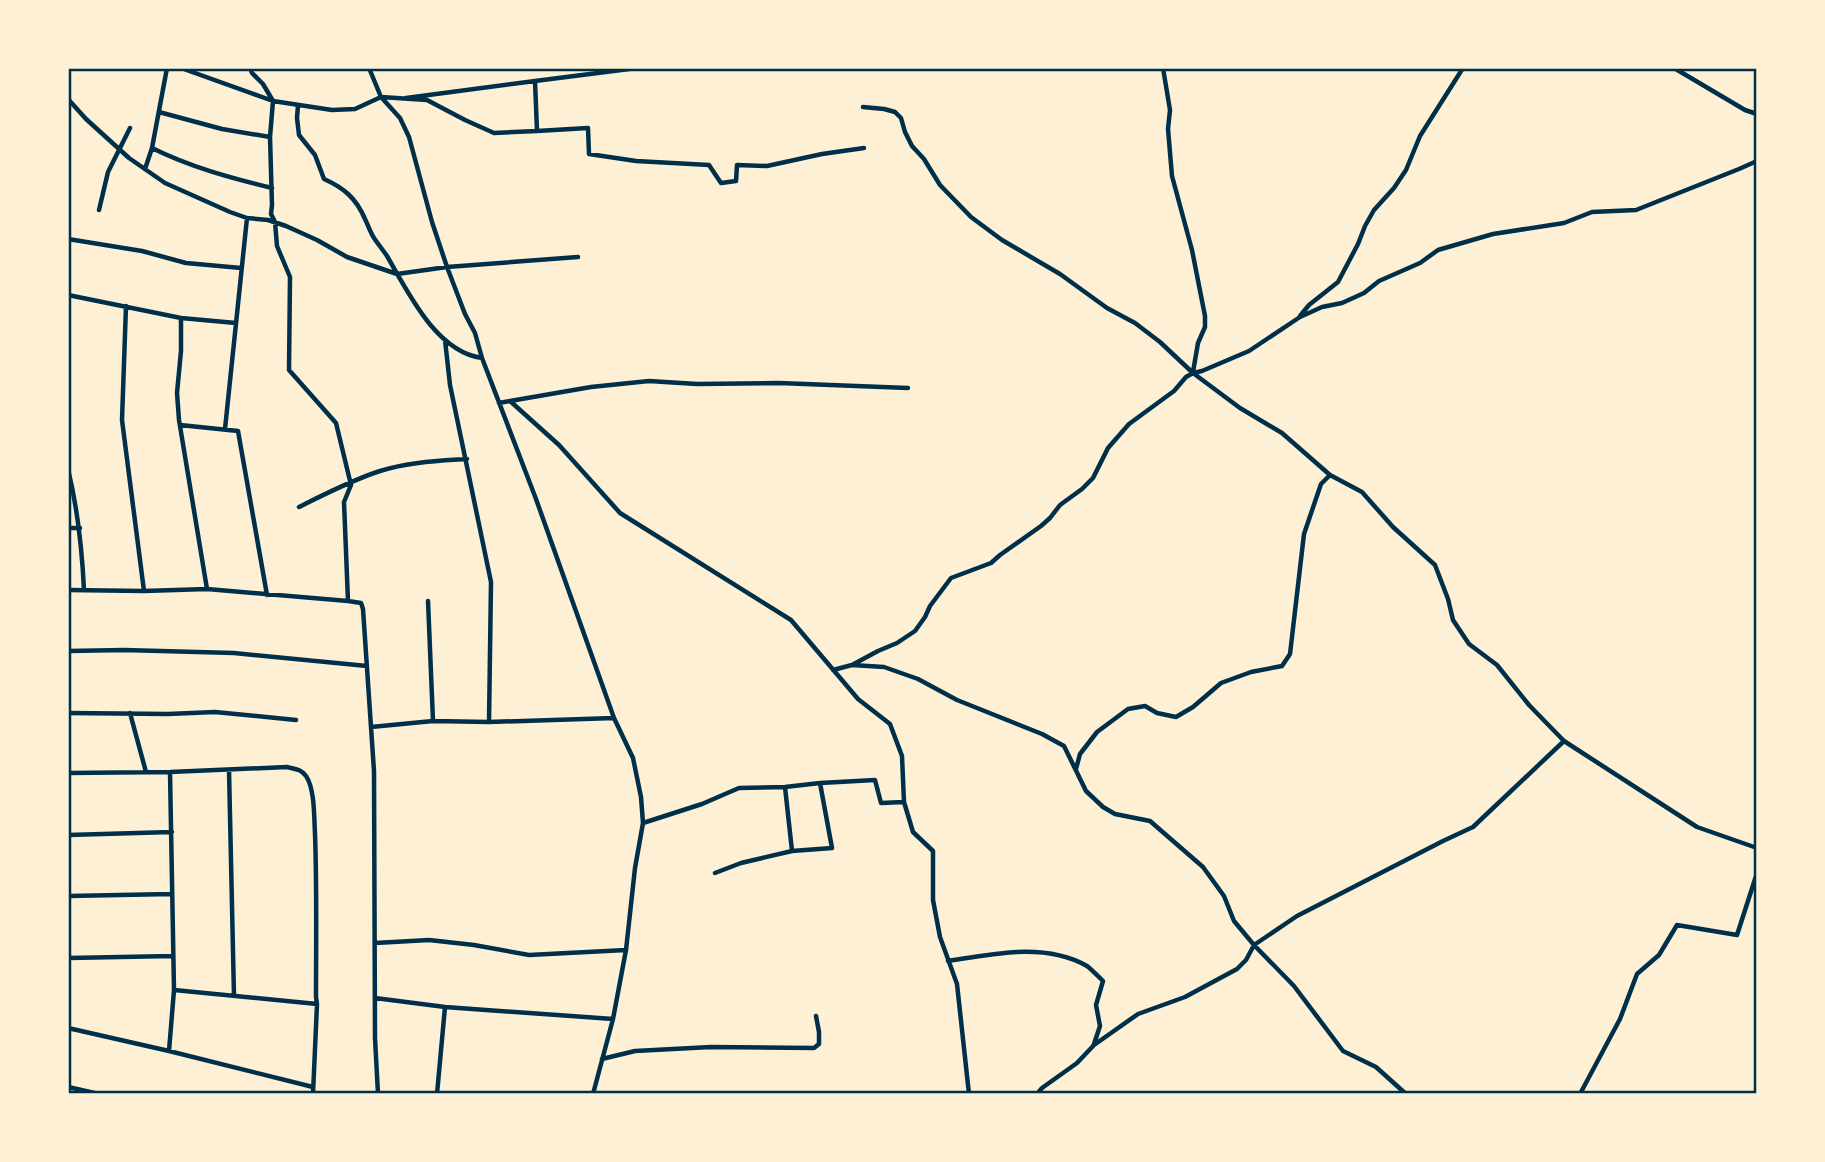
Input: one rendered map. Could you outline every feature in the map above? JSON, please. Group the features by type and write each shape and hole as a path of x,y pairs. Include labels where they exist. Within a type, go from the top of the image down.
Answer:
{"street":[{"path":"145,169 152,148 167,68"},
{"path":"181,68 273,101 298,105 332,110 355,109 380,97 406,98 427,100 494,133 588,128 589,154 636,161 709,165 721,183 736,181 737,165 767,166 822,153 863,148"},
{"path":"250,68 273,101 270,137 271,214 275,222 277,246 290,277 289,370 336,423 350,483 344,502 348,601"},
{"path":"369,68 380,97 400,118 409,137 447,267 475,333 614,718 633,758 643,823 626,950 613,1019 593,1094"},
{"path":"406,98 637,68"},
{"path":"1163,68 1170,110 1168,130 1172,176 1192,250 1205,316 1205,327 1198,343 1193,373"},
{"path":"1300,317 1309,305 1338,282 1374,210 1406,170 1420,136 1463,68"},
{"path":"1674,68 1745,110 1757,114"},
{"path":"535,81 537,131"},
{"path":"68,99 86,120 120,150 165,183 230,212 286,226 347,257 397,274 447,267 578,257"},
{"path":"298,105 299,135 315,155 324,179 342,187 357,204 373,237 432,326 460,351 482,358"},
{"path":"863,107 895,112 901,118 912,146 924,159 940,185 971,217 1002,240 1060,274 1107,308 1135,323 1193,373 1240,408 1282,433 1330,475 1362,492 1392,527 1435,565 1453,620 1469,643 1497,665 1529,705 1564,741 1697,827 1757,848"},
{"path":"159,112 222,129 270,137"},
{"path":"99,210 108,172 130,128"},
{"path":"152,148 179,161 272,188"},
{"path":"833,670 852,665 915,631 951,578 991,563 1050,519 1060,505 1093,478 1108,448 1129,424 1174,391 1193,373 1248,351 1300,317 1364,293 1379,281 1420,263 1438,250 1493,234 1564,223 1592,212 1636,210 1757,161"},
{"path":"225,429 247,218"},
{"path":"68,239 142,251 186,263 241,268"},
{"path":"68,295 181,318 236,323"},
{"path":"127,306 122,419 144,591"},
{"path":"181,318 177,393 180,425 207,589"},
{"path":"445,340 450,385 491,582 489,722"},
{"path":"499,403 591,387 649,381 908,388"},
{"path":"510,401 559,445 620,513 791,620 858,699 890,724 902,756 904,803 913,832 933,851 933,900 940,937 957,984 969,1094"},
{"path":"180,425 237,431 267,595"},
{"path":"299,507 380,471 425,461 467,459"},
{"path":"68,470 80,528 84,590"},
{"path":"1076,769 1080,754 1097,732 1128,709 1145,706 1157,713 1176,717 1193,707 1221,683 1251,672 1282,666 1290,654 1304,534 1321,484 1330,475"},
{"path":"68,528 80,528"},
{"path":"68,590 207,589 361,603 374,771 378,1094"},
{"path":"428,601 433,721"},
{"path":"68,651 234,653 367,666"},
{"path":"852,665 884,667 918,679 957,700 1042,734 1064,746 1086,791 1115,814 1150,821 1203,867 1224,896 1234,921 1294,986 1343,1051 1376,1067 1406,1094"},
{"path":"68,713 215,712 296,720"},
{"path":"130,713 146,772"},
{"path":"371,727 433,721 614,718"},
{"path":"1037,1094 1042,1087 1077,1063 1094,1045 1138,1014 1185,997 1237,969 1246,960 1254,945 1297,916 1474,827 1564,741"},
{"path":"68,773 287,767 298,769 305,774 310,784 313,806 317,877 317,1004 313,1094"},
{"path":"229,770 234,996"},
{"path":"169,1051 173,990 170,772"},
{"path":"643,823 702,804 739,788 875,779 881,803 904,803"},
{"path":"715,873 741,863 792,851 832,848 820,783"},
{"path":"785,787 792,851"},
{"path":"68,835 172,832"},
{"path":"1580,1094 1620,1019 1637,974 1659,955 1677,925 1737,935 1757,873"},
{"path":"68,896 172,894"},
{"path":"375,943 429,940 529,955 626,950"},
{"path":"948,961 1018,951 1058,955 1087,967 1103,981 1096,1005 1100,1026 1094,1045"},
{"path":"68,958 173,956"},
{"path":"173,990 317,1004"},
{"path":"375,998 444,1007 613,1019"},
{"path":"437,1094 444,1007"},
{"path":"602,1059 635,1051 711,1047 814,1048 819,1044 816,1016"},
{"path":"68,1028 313,1087"},
{"path":"68,1087 99,1094"}]}
